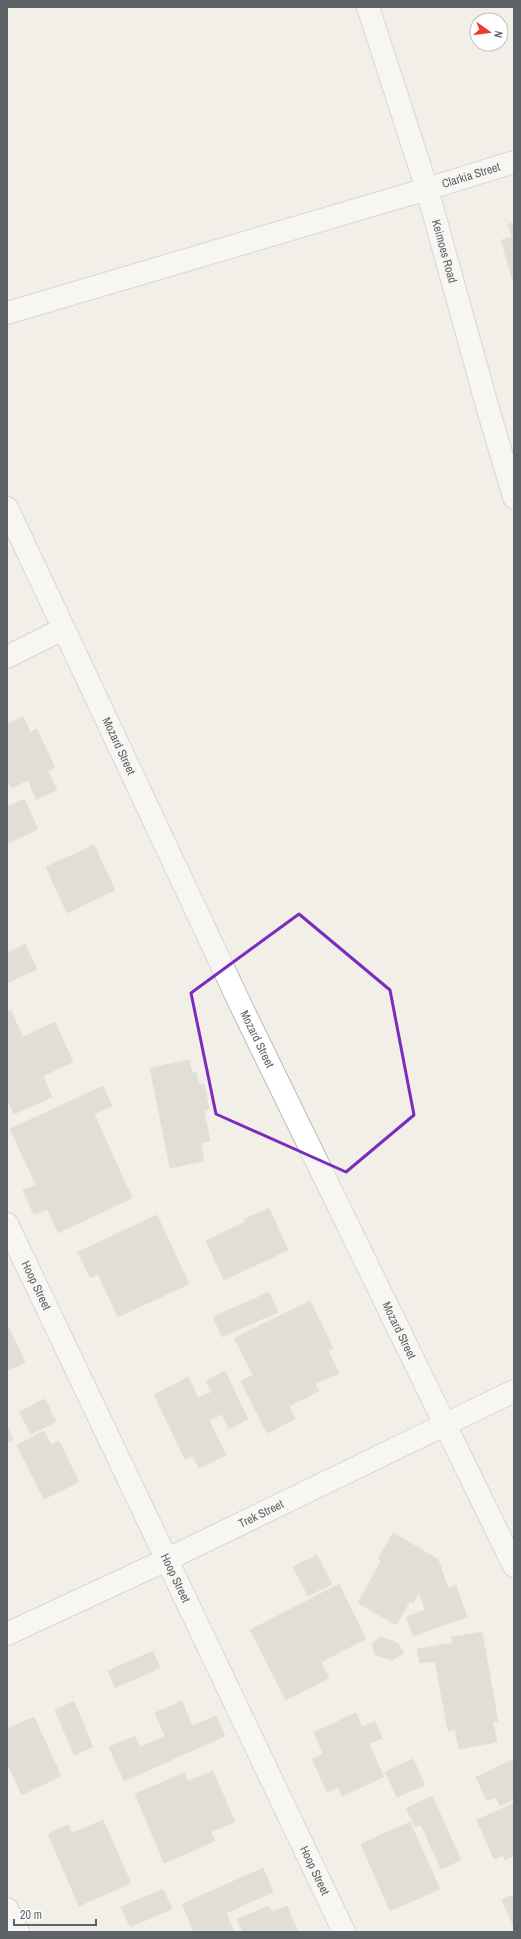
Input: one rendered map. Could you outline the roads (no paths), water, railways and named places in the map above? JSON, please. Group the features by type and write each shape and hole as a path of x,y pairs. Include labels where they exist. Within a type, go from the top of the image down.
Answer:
{"street":[{"name":"Keimoes Road","path":"368,7 427,189 488,410 514,497"},
{"name":"Clarkia Street","path":"7,313 514,162"},
{"name":"Mozard Street","path":"7,508 242,1008 446,1423 514,1566"},
{"path":"7,657 63,629"},
{"name":"Hoop Street","path":"7,1224 344,1932"},
{"name":"Trek Street","path":"7,1634 166,1560 514,1391"},
{"path":"7,1909 18,1932"}]}
